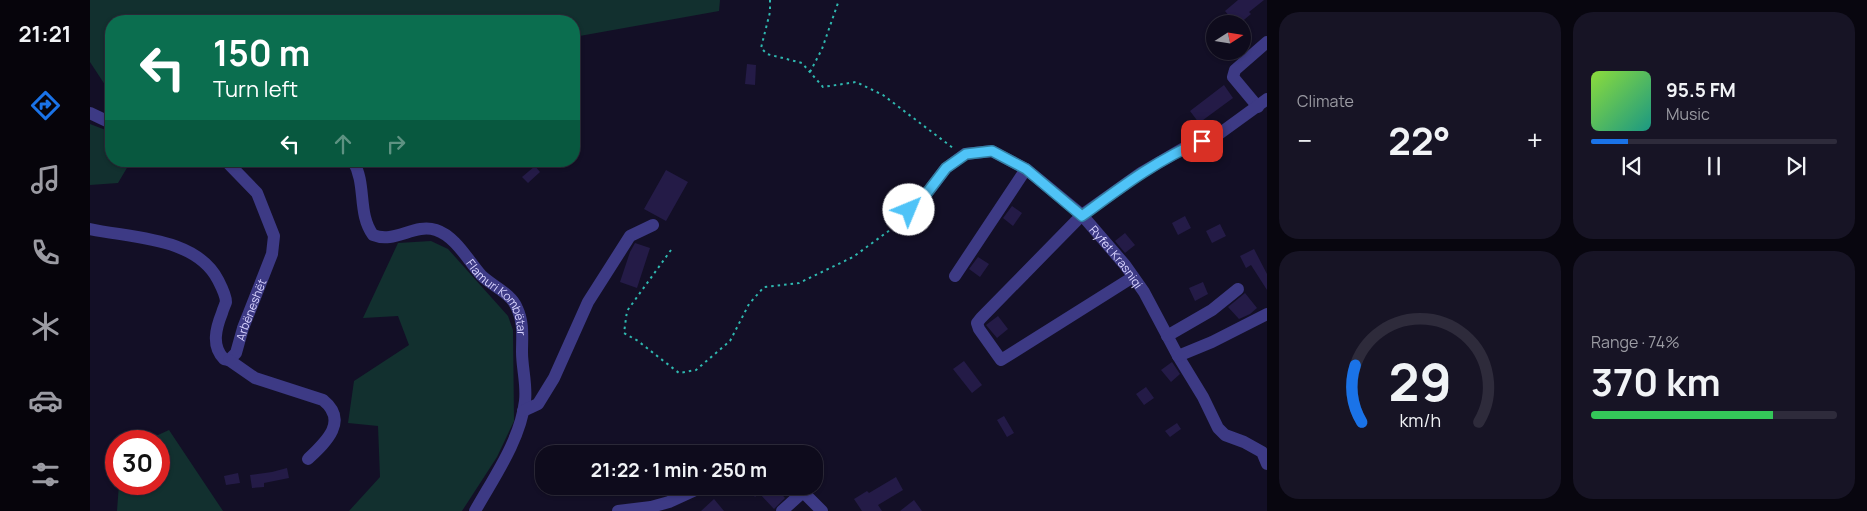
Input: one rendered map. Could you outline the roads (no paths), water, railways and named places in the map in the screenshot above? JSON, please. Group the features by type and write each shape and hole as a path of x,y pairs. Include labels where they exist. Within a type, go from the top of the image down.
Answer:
{"street":[{"path":"1133,277 1000,360 977,323 1082,216 1141,173 1184,148 1220,134 1262,103 1242,89 1233,77 1233,74 1235,70 1267,42"},
{"path":"90,113 105,120"},
{"name":"Ryfet Krasniqi","path":"909,210 927,193 946,168 963,155 992,151 1026,169 1082,216 1133,277 1144,292 1178,356 1204,397 1218,428 1225,435 1244,442 1262,452 1267,464"},
{"name":"Arbëneshët","path":"90,229 147,238 171,245 194,255 213,270 226,301 215,337 218,353 224,359 229,360 236,353 243,328 272,254 274,236 257,193 232,167"},
{"name":"Flamuri Kombëtar","path":"356,167 359,175 365,220 373,235 390,238 416,230 436,230 455,243 484,278 501,290 517,306 523,330 522,352 525,400 523,411 514,440 475,511"},
{"path":"955,276 1026,169"},
{"path":"523,411 538,404 554,378 588,302 630,236 653,225"},
{"path":"1167,336 1212,310 1238,289"},
{"path":"1178,356 1212,342 1267,314"},
{"path":"229,360 255,378 323,400 331,406 335,415 334,424 327,441 308,458"},
{"path":"618,511 651,507 684,495"},
{"path":"782,511 795,495"},
{"path":"806,495 822,511"}]}
